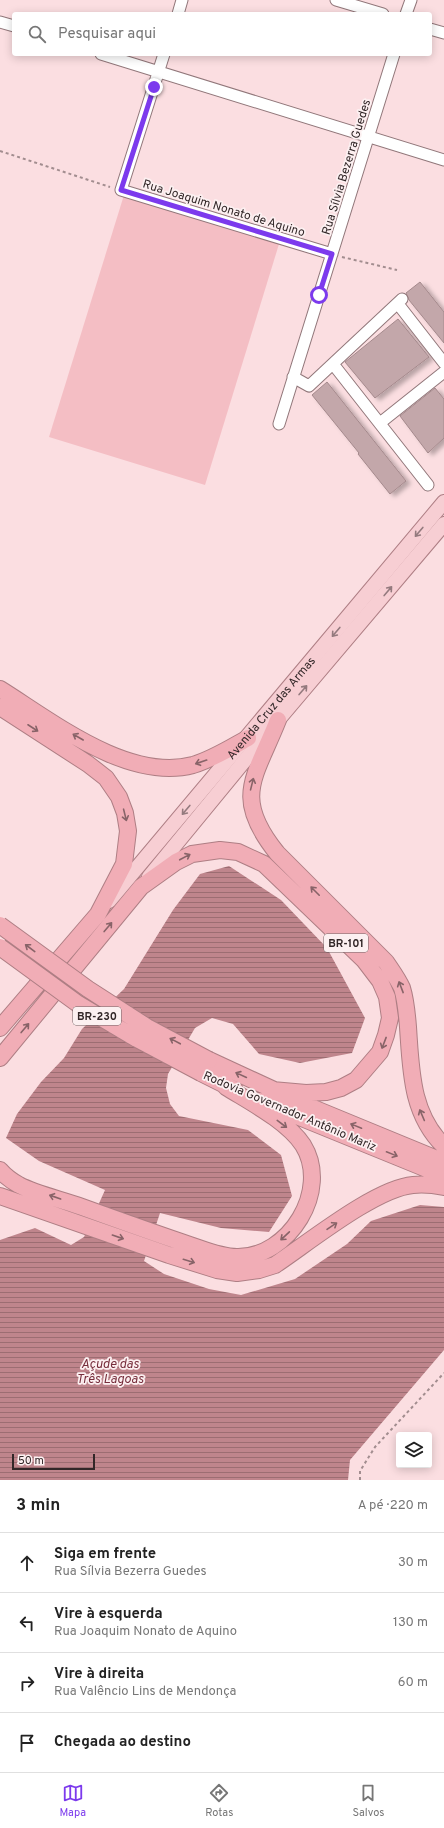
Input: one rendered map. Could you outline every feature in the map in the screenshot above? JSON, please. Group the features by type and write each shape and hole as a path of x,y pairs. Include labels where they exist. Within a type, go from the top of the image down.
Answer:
{"highway":[{"path":"0,689 111,756 136,764 163,768 192,765 213,758 248,738"},
{"path":"0,707 88,764 106,778 119,797 125,813 128,830 124,864 98,914 0,1028"},
{"path":"278,720 251,786 253,816 265,838 277,853 386,962 395,974 402,989 406,1007 413,1085 417,1103 422,1118 433,1136 444,1146"},
{"name":"BR-101","path":"0,925 88,989 205,1066 272,1090 306,1093 326,1092 341,1088 356,1080 380,1052 390,1018 387,997 380,981 364,960 264,864 238,852 220,850 192,854 176,862 141,887 0,1058"},
{"name":"Rodovia Governador Antônio Mariz","path":"0,947 78,1004 137,1039 205,1066 226,1086 444,1176"},
{"path":"0,1196 85,1225 154,1242 237,1257 253,1255 271,1247 283,1238 301,1218 308,1205 311,1186 311,1171 303,1145 292,1132 226,1086"},
{"name":"Rodovia Governador Antônio Mariz","path":"272,1090 444,1162"},
{"path":"0,1170 20,1185 91,1210 154,1242 217,1270 238,1273 259,1270 275,1265 371,1201 394,1190 413,1185 444,1187"}],"main road":[{"name":"Avenida Cruz das Armas","path":"98,914 248,738 444,502"},
{"name":"Avenida Cruz das Armas","path":"141,887 278,720 444,524"}],"street":[{"path":"179,12 182,0"},
{"path":"336,0 376,12"},
{"path":"407,12 411,0"},
{"path":"0,22 12,25"},
{"path":"432,30 444,33"},
{"path":"107,56 444,160"},
{"path":"121,190 163,56"},
{"name":"Rua Sílvia Bezerra Guedes","path":"279,424 393,56"},
{"name":"Rua Joaquim Nonato de Aquino","path":"121,190 332,254"},
{"path":"293,377 309,386 400,302 444,363"},
{"path":"333,364 428,485"},
{"path":"380,423 444,372"}],"path":[{"path":"0,151 121,190"},
{"path":"332,254 397,270"},
{"path":"360,1480 360,1471 375,1447 444,1373"}],"shaded area":[{"path":"124,195 279,244 205,485 49,437"}],"water":[{"name":"Açude das Três Lagoas","path":"229,866 281,900 327,948 365,1018 352,1053 300,1063 259,1054 233,1024 212,1018 195,1028 168,1074 166,1088 170,1104 179,1116 248,1130 281,1155 292,1196 269,1232 221,1228 160,1213 144,1261 164,1274 209,1289 241,1295 295,1279 347,1244 371,1221 420,1205 444,1207 444,1350 350,1460 348,1480 0,1480 0,1240 35,1228 71,1245 84,1237 105,1190 39,1161 6,1138 17,1114 41,1082 64,1058 82,1029 124,989 173,910 200,874"}],"building":[{"path":"420,282 444,312 444,343 409,300 406,293"},
{"path":"398,319 429,357 375,398 345,362"},
{"path":"327,382 406,481 390,494 312,395"},
{"path":"435,388 444,399 444,438 428,453 400,416"}],"route":[{"path":"154,87 121,190 332,254 319,295"}]}
